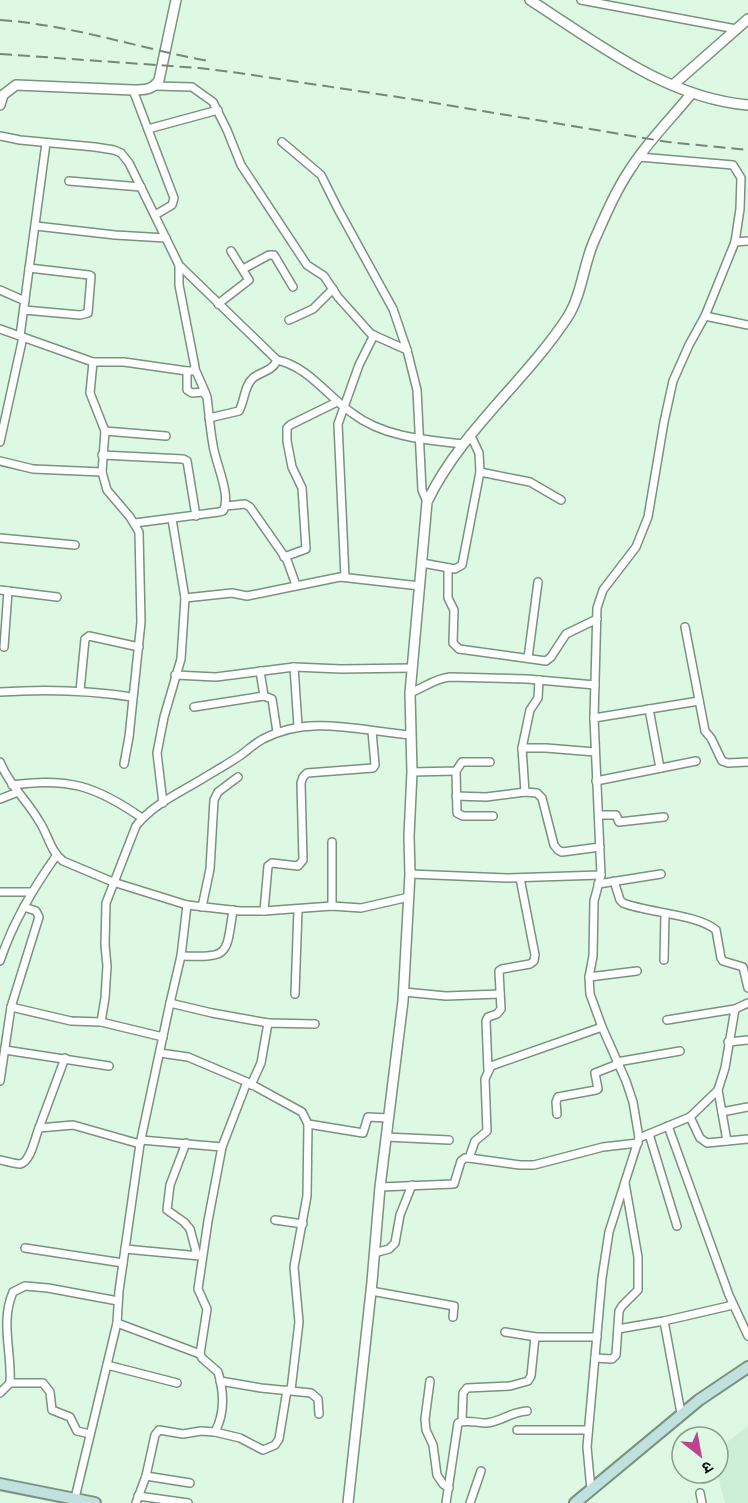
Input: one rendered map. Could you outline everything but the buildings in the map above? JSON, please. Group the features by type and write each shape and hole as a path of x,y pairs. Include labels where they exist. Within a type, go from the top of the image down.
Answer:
{"main road":[{"path":"575,1503 681,1413 748,1367"},
{"path":"0,1484 95,1503"}],"street":[{"path":"155,86 159,80 176,0"},
{"path":"530,0 634,67 692,94 748,105"},
{"path":"580,0 618,4 736,29"},
{"path":"674,85 748,19"},
{"path":"0,105 3,95 16,84 133,90 147,90 155,86 192,87 209,98 218,110 241,165 307,264 324,276 338,297 374,336 407,350"},
{"path":"133,90 174,198 172,205 155,216"},
{"path":"348,1503 380,1187 404,992 410,874 412,772 410,693 427,502 438,479 470,434 555,335 571,312 593,244 620,184 639,157 692,94"},
{"path":"148,129 218,110"},
{"path":"0,136 95,147 121,153 129,163 179,265 277,360 294,364 317,381 340,404 369,424 419,439 463,444"},
{"path":"282,142 321,175 387,296 407,350 417,390 422,490 427,502"},
{"path":"0,442 21,337 46,143"},
{"path":"591,1490 587,1459 588,1430 609,1232 639,1140 633,1102 590,994 594,901 601,876 594,718 597,608 603,590 636,547 648,517 664,422 674,381 689,345 705,316 735,242 740,209 741,178 737,168 731,164 639,157"},
{"path":"69,181 141,188"},
{"path":"36,226 115,236 165,238"},
{"path":"735,242 748,241"},
{"path":"218,304 248,283 249,278 231,251"},
{"path":"243,269 272,254 293,287"},
{"path":"135,524 223,511 226,506 222,478 213,448 206,394 195,369 179,285 179,265"},
{"path":"0,290 24,305 80,315 88,313 91,276 29,268"},
{"path":"289,320 313,309 333,289"},
{"path":"705,316 748,325"},
{"path":"0,329 93,362 124,362 187,372 195,369"},
{"path":"345,577 338,424 340,404 374,336"},
{"path":"209,418 239,411 250,382 275,365 277,360"},
{"path":"93,362 90,393 105,431 102,472 108,490 139,532 141,622 124,764"},
{"path":"187,372 187,390 206,394"},
{"path":"284,557 306,549 302,488 292,467 286,441 287,428 290,424 340,404"},
{"path":"105,431 166,436"},
{"path":"422,563 459,569 462,565 480,472 479,453 470,434"},
{"path":"102,455 187,460 196,516"},
{"path":"0,461 33,469 102,472"},
{"path":"480,472 530,482 561,500"},
{"path":"226,506 247,505 284,557 296,585"},
{"path":"163,803 157,753 181,659 185,598 172,519"},
{"path":"0,538 75,545"},
{"path":"448,568 448,598 454,607 453,643 456,648 549,660 566,634 597,619"},
{"path":"185,598 232,593 248,596 345,577 420,586"},
{"path":"528,658 538,582"},
{"path":"4,647 4,591 57,597"},
{"path":"685,627 705,731 711,738 720,759 728,763 748,762"},
{"path":"80,691 85,639 89,636 139,647"},
{"path":"176,675 216,677 294,667 412,668"},
{"path":"294,667 298,726"},
{"path":"260,671 264,696"},
{"path":"410,693 442,677 539,680 595,685"},
{"path":"525,792 522,748 530,710 538,698 539,680"},
{"path":"0,692 35,689 132,697"},
{"path":"194,707 264,696 272,699 277,732"},
{"path":"594,718 699,701"},
{"path":"649,709 660,768"},
{"path":"101,1022 107,966 106,903 136,826 142,818 226,765 260,740 277,732 298,726 337,725 411,735"},
{"path":"264,911 268,866 272,863 298,866 303,860 301,783 303,777 307,773 373,768 375,765 372,731"},
{"path":"522,748 595,752"},
{"path":"596,781 696,761"},
{"path":"0,762 12,785 40,821 56,856 113,882 187,905 233,910 264,911 332,906 361,908 409,897"},
{"path":"490,762 462,762 459,764 456,771 456,811 459,815 493,816"},
{"path":"412,772 456,771"},
{"path":"202,907 210,868 214,800 218,792 238,777"},
{"path":"12,785 38,782 83,786 118,801 142,818"},
{"path":"0,799 18,792"},
{"path":"456,796 486,797 537,792 540,795 554,846 558,850 562,852 600,847"},
{"path":"599,815 616,815 620,822 664,817"},
{"path":"332,842 332,906"},
{"path":"0,961 9,933 56,856"},
{"path":"410,874 520,878 601,876"},
{"path":"598,884 661,874"},
{"path":"469,1158 475,1141 487,1131 486,1021 488,1017 500,1012 500,971 534,962 535,955 520,878"},
{"path":"614,881 623,903 713,927 716,930 723,961 746,966 748,988"},
{"path":"0,892 32,892"},
{"path":"80,1500 90,1434 117,1323 123,1263 141,1142 181,956 187,905"},
{"path":"0,1081 11,1007 39,917 36,911 24,907"},
{"path":"295,994 298,909"},
{"path":"181,956 214,957 224,951 228,945 233,910"},
{"path":"664,960 665,914"},
{"path":"589,977 638,971"},
{"path":"404,992 446,996 500,994"},
{"path":"170,1003 268,1023 315,1024"},
{"path":"667,1020 735,1009 748,1003"},
{"path":"11,1007 71,1021 101,1022 163,1036"},
{"path":"727,1142 718,1090 725,1068 735,1009"},
{"path":"200,1354 207,1315 205,1303 198,1289 200,1256 222,1147 264,1052 268,1023"},
{"path":"488,1070 491,1066 602,1027"},
{"path":"728,1042 748,1040"},
{"path":"4,1046 109,1066"},
{"path":"557,1114 558,1097 598,1089 595,1073 618,1063 680,1051"},
{"path":"160,1053 188,1057 249,1083 302,1112 308,1124 308,1196 294,1267 299,1322 279,1439 272,1447 263,1450 240,1438 215,1432 201,1431 183,1434 159,1430 137,1500 188,1503"},
{"path":"0,1160 19,1164 24,1163 28,1158 65,1058"},
{"path":"380,1187 454,1184 460,1161 465,1158 534,1165 639,1140 690,1117 718,1090"},
{"path":"722,1112 748,1107"},
{"path":"308,1124 363,1133 368,1117 388,1118"},
{"path":"690,1117 703,1141 713,1143 748,1139"},
{"path":"39,1128 73,1125 141,1142 222,1147"},
{"path":"668,1126 733,1305 748,1336"},
{"path":"649,1134 677,1226"},
{"path":"386,1137 449,1140"},
{"path":"186,1143 170,1185 167,1210 190,1229 200,1256"},
{"path":"595,1358 612,1359 616,1355 619,1311 638,1290 638,1257 625,1181"},
{"path":"374,1252 389,1249 395,1243 400,1215 412,1185"},
{"path":"275,1220 303,1224"},
{"path":"25,1248 123,1263"},
{"path":"125,1249 200,1256"},
{"path":"0,1393 10,1383 10,1358 4,1315 13,1292 25,1286 118,1301"},
{"path":"371,1292 454,1306 453,1317"},
{"path":"618,1329 733,1305"},
{"path":"664,1321 681,1413"},
{"path":"117,1323 200,1354 218,1372 224,1401 215,1432"},
{"path":"505,1332 535,1337 597,1337"},
{"path":"462,1421 463,1393 467,1388 510,1386 528,1381 531,1376 535,1337"},
{"path":"107,1365 177,1383"},
{"path":"220,1381 315,1395 318,1399 319,1414"},
{"path":"430,1381 425,1419 426,1430 432,1445 437,1475 448,1488"},
{"path":"10,1383 43,1383 50,1392 52,1410 70,1417 76,1431 90,1434"},
{"path":"446,1503 458,1423 462,1421 487,1423 515,1412 527,1411"},
{"path":"517,1430 588,1430"},
{"path":"470,1503 481,1471"},
{"path":"146,1476 190,1484"},
{"path":"700,1493 702,1503"}],"shaded area":[{"path":"748,1426 748,1503 725,1503 720,1485 730,1485 730,1440"}],"railway":[{"path":"0,20 79,32 208,61"},
{"path":"0,54 199,68 239,73 668,142 748,150"}]}
